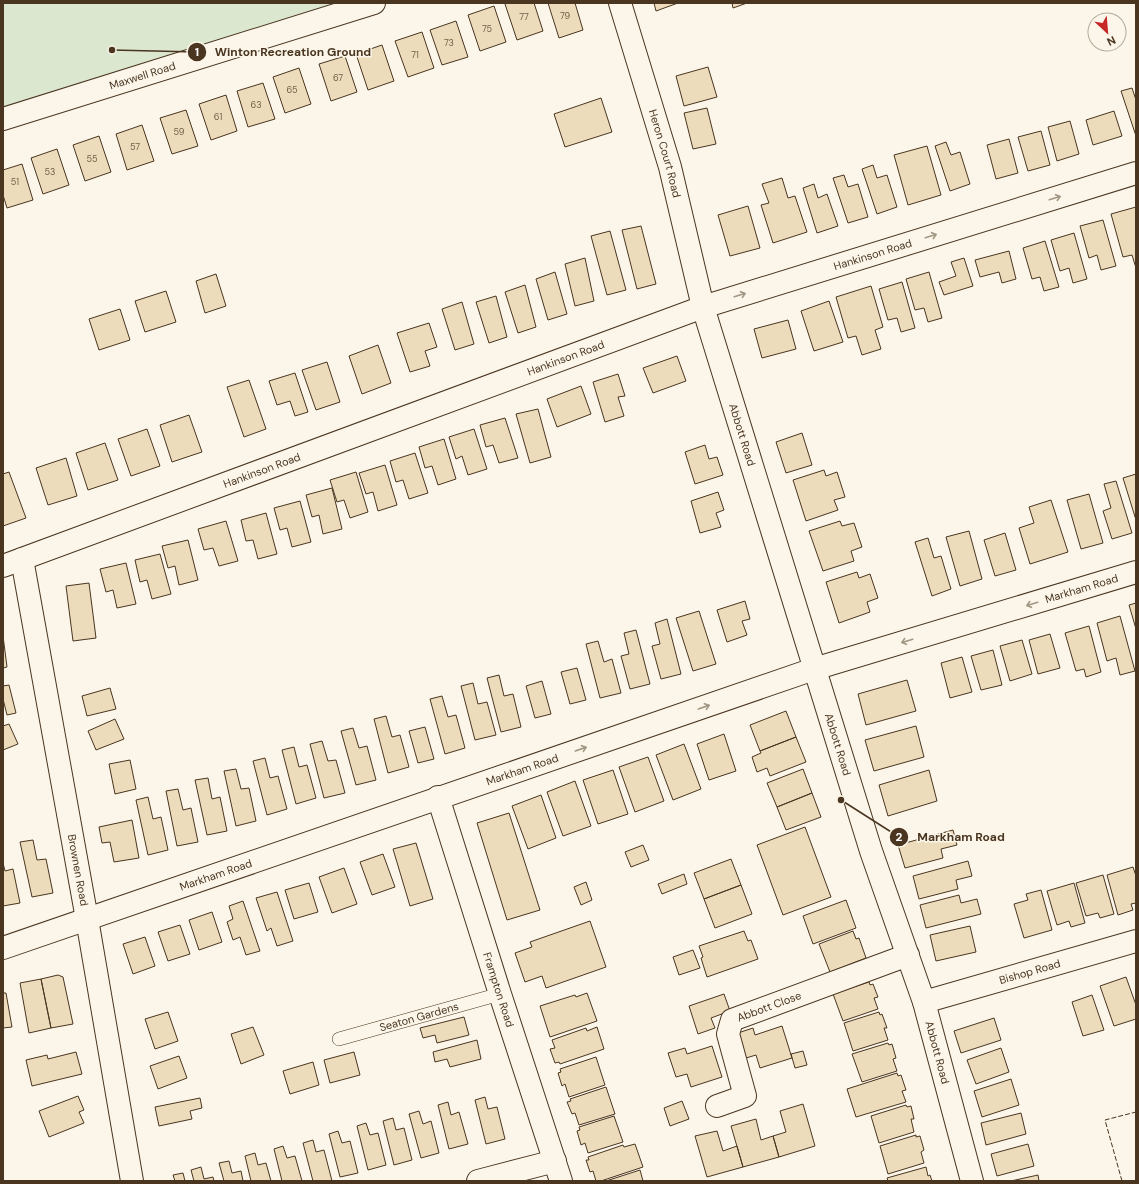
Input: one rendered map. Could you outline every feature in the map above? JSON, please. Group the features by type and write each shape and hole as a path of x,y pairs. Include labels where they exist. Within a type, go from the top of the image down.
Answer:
{"street":[{"name":"Maxwell Road","path":"3,119 374,3"},
{"name":"Heron Court Road","path":"620,3 670,167 703,307"},
{"name":"Hankinson Road","path":"12,563 703,307 1136,173"},
{"name":"Abbott Road","path":"703,307 871,851 924,1002 972,1181"},
{"name":"Brownen Road","path":"12,563 87,919 132,1181"},
{"name":"Markham Road","path":"3,948 438,797 814,669 1136,572"},
{"name":"Frampton Road","path":"438,797 558,1171"},
{"name":"Bishop Road","path":"924,1002 1136,941"},
{"name":"Abbott Close","path":"717,1106 745,1096 728,1034 732,1020 908,955"},
{"path":"478,1181 558,1171"}],"lane":[{"name":"Seaton Gardens","path":"339,1039 500,994"}],"green space":[{"path":"3,3 374,3 3,119"}],"building":[{"path":"534,3 543,31 517,40 505,4"},
{"path":"548,3 575,3 583,30 559,38"},
{"path":"654,3 678,3 656,11"},
{"path":"732,3 747,3 733,8"},
{"path":"494,6 506,42 480,51 468,15"},
{"path":"456,21 468,57 442,65 430,30"},
{"path":"422,32 434,68 408,77 395,41"},
{"path":"382,45 394,81 368,90 356,54"},
{"path":"345,56 357,92 331,101 319,64"},
{"path":"708,67 717,97 684,106 676,76"},
{"path":"299,68 311,104 285,113 273,77"},
{"path":"263,83 275,119 248,127 237,91"},
{"path":"1132,88 1136,100 1136,136 1121,91"},
{"path":"226,95 237,131 211,140 199,104"},
{"path":"601,98 612,132 565,147 554,114"},
{"path":"707,108 716,144 693,149 684,113"},
{"path":"186,110 198,146 172,154 160,118"},
{"path":"1114,111 1122,136 1093,145 1086,120"},
{"path":"1070,121 1079,154 1057,161 1048,127"},
{"path":"142,125 154,161 127,170 116,134"},
{"path":"1041,131 1050,165 1028,171 1018,137"},
{"path":"99,136 111,172 85,181 73,145"},
{"path":"1009,139 1018,173 996,179 987,145"},
{"path":"946,142 951,155 960,152 970,184 950,191 935,146"},
{"path":"927,146 941,195 908,205 894,155"},
{"path":"57,149 69,185 43,194 31,158"},
{"path":"22,164 33,200 7,208 3,195 3,170"},
{"path":"873,165 877,178 887,175 897,207 877,214 862,169"},
{"path":"844,175 848,187 858,184 868,217 848,223 833,178"},
{"path":"782,178 788,198 795,196 807,232 773,243 761,205 769,203 762,184"},
{"path":"814,184 818,198 827,194 838,226 817,233 803,188"},
{"path":"748,206 760,248 730,256 718,215"},
{"path":"1136,207 1136,268 1132,255 1123,257 1111,214"},
{"path":"1103,220 1116,266 1101,270 1097,255 1089,258 1080,226"},
{"path":"641,226 656,284 637,289 622,230"},
{"path":"610,231 626,290 607,295 591,236"},
{"path":"1074,233 1087,279 1073,283 1069,268 1060,271 1051,240"},
{"path":"1045,241 1059,287 1044,291 1040,277 1032,279 1023,248"},
{"path":"1009,251 1016,279 1002,283 999,272 980,277 975,260"},
{"path":"585,258 594,301 575,306 565,264"},
{"path":"964,258 973,286 944,295 939,282 956,276 951,262"},
{"path":"555,272 567,314 548,320 536,279"},
{"path":"929,272 942,318 928,322 924,308 915,310 906,279"},
{"path":"216,274 226,306 205,313 196,281"},
{"path":"902,282 915,328 901,332 897,318 888,320 879,289"},
{"path":"525,285 536,327 518,333 505,292"},
{"path":"871,286 883,327 875,330 881,349 862,355 856,336 848,338 836,297"},
{"path":"166,291 176,322 145,332 135,301"},
{"path":"496,296 507,337 489,343 476,302"},
{"path":"829,301 843,342 814,351 801,311"},
{"path":"462,302 474,344 455,350 442,309"},
{"path":"120,309 130,340 99,350 89,319"},
{"path":"788,320 796,349 762,358 754,329"},
{"path":"429,323 437,347 425,351 430,366 410,372 397,333"},
{"path":"378,345 391,383 362,394 349,356"},
{"path":"677,356 686,381 653,393 643,368"},
{"path":"327,362 340,402 316,410 302,370"},
{"path":"295,373 308,412 295,416 290,401 277,405 269,381"},
{"path":"618,374 625,396 618,397 624,416 605,422 593,382"},
{"path":"249,380 266,429 244,437 227,387"},
{"path":"581,386 591,414 557,427 547,399"},
{"path":"538,409 551,457 530,463 516,414"},
{"path":"189,415 202,452 172,462 160,425"},
{"path":"505,418 518,458 499,463 493,445 486,447 480,425"},
{"path":"147,429 160,466 131,476 118,439"},
{"path":"474,429 487,469 468,475 462,456 456,459 449,437"},
{"path":"802,433 812,465 786,473 776,442"},
{"path":"444,439 456,479 438,485 432,466 425,468 419,447"},
{"path":"105,443 118,480 88,490 76,453"},
{"path":"705,445 709,459 717,457 723,475 695,484 685,452"},
{"path":"415,453 428,493 409,499 403,480 396,482 390,461"},
{"path":"66,458 77,496 48,505 36,468"},
{"path":"385,465 397,505 378,511 373,492 366,494 359,473"},
{"path":"824,470 826,476 837,472 845,497 834,500 838,510 806,521 793,480"},
{"path":"9,472 26,518 3,526 3,474"},
{"path":"356,472 368,512 350,518 344,500 337,502 330,480"},
{"path":"1136,474 1136,520 1123,478"},
{"path":"1116,481 1132,533 1112,539 1103,511 1111,508 1104,484"},
{"path":"332,488 342,529 323,534 319,515 312,517 306,495"},
{"path":"718,492 724,510 716,513 721,527 700,533 691,501"},
{"path":"1089,494 1103,543 1081,549 1067,500"},
{"path":"1051,500 1068,552 1030,564 1019,528 1034,523 1029,507"},
{"path":"300,501 311,542 292,547 287,528 280,530 274,508"},
{"path":"266,513 277,554 258,559 253,540 246,541 241,520"},
{"path":"226,521 238,561 219,566 213,548 204,550 198,529"},
{"path":"840,521 842,526 854,523 862,547 851,551 854,561 823,571 809,531"},
{"path":"969,531 982,579 960,586 946,537"},
{"path":"1005,533 1016,570 995,576 984,540"},
{"path":"928,538 934,558 941,556 951,589 932,596 915,542"},
{"path":"188,540 198,580 179,585 175,566 168,568 162,546"},
{"path":"160,554 171,594 152,599 147,580 140,582 135,560"},
{"path":"126,563 136,604 117,608 113,590 106,592 100,569"},
{"path":"857,572 859,578 870,574 878,598 867,602 870,612 839,623 826,582"},
{"path":"89,583 96,638 73,641 66,586"},
{"path":"745,601 750,619 742,621 747,635 727,642 717,610"},
{"path":"1136,603 1136,629 1129,605"},
{"path":"699,611 716,664 693,671 676,618"},
{"path":"1120,616 1135,671 1120,675 1116,658 1107,661 1097,623"},
{"path":"667,619 681,674 661,679 652,646 660,644 655,623"},
{"path":"1089,626 1101,672 1086,677 1084,669 1076,671 1065,633"},
{"path":"636,630 650,684 630,689 621,656 629,654 624,633"},
{"path":"1050,634 1060,668 1038,674 1029,640"},
{"path":"3,636 7,667 3,668"},
{"path":"1022,640 1032,674 1010,681 1000,646"},
{"path":"598,641 604,662 612,659 621,693 600,698 586,644"},
{"path":"993,650 1002,685 981,690 971,656"},
{"path":"962,657 972,692 950,698 941,663"},
{"path":"577,668 586,700 570,704 561,672"},
{"path":"499,675 504,696 513,694 521,727 501,732 487,678"},
{"path":"907,680 916,711 866,725 858,694"},
{"path":"542,681 551,714 535,718 526,686"},
{"path":"473,683 478,704 487,702 496,735 475,740 461,686"},
{"path":"9,685 16,713 7,715 3,699 3,686"},
{"path":"110,688 116,709 87,716 82,696"},
{"path":"442,696 448,717 456,715 465,748 445,754 430,699"},
{"path":"786,711 796,737 760,751 750,725"},
{"path":"386,716 392,737 400,735 409,767 388,773 374,719"},
{"path":"115,719 124,739 96,750 88,731"},
{"path":"9,724 18,744 3,750 3,726"},
{"path":"916,726 924,757 874,771 865,740"},
{"path":"425,727 434,759 418,763 409,731"},
{"path":"353,728 359,748 367,746 376,780 356,785 341,731"},
{"path":"724,734 736,771 709,780 697,744"},
{"path":"796,737 806,762 770,776 767,768 757,772 752,757 761,753 760,751"},
{"path":"322,741 328,761 336,760 345,793 324,798 310,744"},
{"path":"684,744 701,789 673,800 656,755"},
{"path":"294,747 299,767 307,765 316,798 296,804 282,750"},
{"path":"648,757 664,801 635,812 619,767"},
{"path":"265,758 270,778 278,776 287,809 267,815 253,761"},
{"path":"130,760 136,789 115,794 109,764"},
{"path":"236,769 241,789 249,788 256,821 236,826 224,771"},
{"path":"803,769 812,793 777,807 767,783"},
{"path":"613,770 628,814 598,824 583,780"},
{"path":"929,770 937,801 888,816 879,785"},
{"path":"208,778 212,799 220,797 227,831 207,835 195,780"},
{"path":"575,781 591,826 563,836 547,792"},
{"path":"178,789 183,810 191,808 198,842 177,846 166,791"},
{"path":"812,793 821,817 786,830 777,807"},
{"path":"541,795 556,838 528,849 512,806"},
{"path":"148,797 153,819 161,817 168,850 148,855 136,800"},
{"path":"509,813 540,910 507,920 477,823"},
{"path":"132,820 139,858 114,862 110,842 102,843 99,827"},
{"path":"805,827 831,897 783,915 757,845"},
{"path":"953,830 957,845 941,849 943,858 905,868 898,845"},
{"path":"33,840 37,860 46,859 53,893 32,897 20,842"},
{"path":"416,843 433,899 410,906 393,849"},
{"path":"643,845 649,860 631,867 625,852"},
{"path":"383,854 395,887 372,895 360,862"},
{"path":"731,859 741,885 704,899 694,873"},
{"path":"968,861 972,876 956,880 958,889 919,899 913,876"},
{"path":"3,863 5,871 13,869 20,903 3,906"},
{"path":"1133,867 1136,876 1136,903 1131,904 1133,910 1118,915 1107,875"},
{"path":"344,868 357,904 332,913 319,877"},
{"path":"684,874 687,884 662,894 658,884"},
{"path":"1103,875 1114,914 1100,918 1098,913 1086,916 1076,883"},
{"path":"586,882 592,900 581,905 574,887"},
{"path":"309,883 318,912 294,919 285,890"},
{"path":"1074,883 1085,923 1071,927 1069,921 1057,925 1047,891"},
{"path":"741,885 752,914 715,928 704,899"},
{"path":"1041,890 1052,930 1024,938 1014,904 1028,900 1026,894"},
{"path":"277,892 293,941 277,946 271,928 267,931 256,898"},
{"path":"959,895 961,903 977,899 981,914 926,928 920,905"},
{"path":"846,900 856,928 813,944 803,916"},
{"path":"243,901 260,951 246,955 240,937 233,940 227,922 233,919 229,906"},
{"path":"212,912 222,942 199,950 189,920"},
{"path":"590,921 606,967 546,988 542,976 525,982 515,953 532,947 530,942"},
{"path":"180,925 190,954 168,961 158,932"},
{"path":"970,926 976,952 936,961 930,935"},
{"path":"744,931 748,941 751,940 758,959 707,977 699,946"},
{"path":"853,931 856,939 859,938 866,958 830,972 819,944"},
{"path":"145,937 155,966 133,974 123,944"},
{"path":"693,950 700,968 679,975 673,957"},
{"path":"58,975 63,977 73,1024 51,1028 41,979"},
{"path":"1126,977 1136,1005 1136,1019 1114,1026 1100,986"},
{"path":"41,979 51,1028 29,1033 20,983"},
{"path":"869,982 870,985 873,984 878,997 874,998 878,1009 843,1021 833,994"},
{"path":"3,993 6,993 12,1027 3,1028"},
{"path":"587,993 597,1021 550,1037 540,1006 575,995 576,997"},
{"path":"724,994 730,1011 711,1018 715,1028 698,1034 689,1006"},
{"path":"1092,995 1104,1030 1083,1036 1072,1002"},
{"path":"168,1012 178,1041 155,1049 145,1019"},
{"path":"879,1012 880,1015 882,1014 887,1028 884,1028 888,1040 853,1051 844,1023"},
{"path":"464,1017 469,1035 437,1043 435,1035 423,1038 420,1028"},
{"path":"994,1018 1001,1040 961,1053 954,1031"},
{"path":"782,1026 792,1058 760,1068 756,1055 746,1058 738,1033 753,1028 755,1035"},
{"path":"253,1027 264,1055 241,1064 231,1034"},
{"path":"597,1027 604,1049 560,1064 559,1062 555,1063 550,1049 555,1048 552,1040 586,1028 587,1031"},
{"path":"477,1040 481,1059 450,1067 447,1059 435,1062 433,1052"},
{"path":"888,1043 889,1045 892,1044 896,1058 893,1059 897,1071 862,1082 852,1054"},
{"path":"712,1046 722,1077 691,1087 687,1074 676,1077 668,1053 685,1048 687,1054"},
{"path":"1001,1048 1009,1072 976,1084 967,1060"},
{"path":"803,1051 807,1065 795,1068 791,1054"},
{"path":"76,1052 82,1074 32,1086 26,1060 47,1055 48,1059"},
{"path":"354,1052 360,1075 330,1083 324,1060"},
{"path":"179,1056 187,1078 158,1089 150,1066"},
{"path":"596,1057 605,1085 569,1097 565,1084 562,1086 558,1073 561,1072 560,1069"},
{"path":"313,1062 319,1085 290,1094 283,1071"},
{"path":"897,1073 898,1076 901,1075 906,1090 902,1091 906,1102 856,1117 847,1089"},
{"path":"1011,1079 1019,1105 982,1117 974,1091"},
{"path":"606,1087 615,1114 579,1125 575,1113 572,1114 567,1102 571,1101 570,1099"},
{"path":"78,1096 84,1110 79,1112 84,1123 49,1137 39,1111"},
{"path":"485,1097 488,1109 497,1107 505,1139 486,1144 475,1100"},
{"path":"200,1098 202,1108 190,1111 192,1119 159,1126 155,1107"},
{"path":"682,1101 689,1119 670,1126 664,1108"},
{"path":"448,1102 451,1115 459,1112 468,1144 449,1149 438,1105"},
{"path":"803,1104 815,1146 779,1157 773,1136 786,1132 780,1111"},
{"path":"906,1105 907,1107 911,1106 914,1119 911,1119 914,1132 879,1143 871,1116"},
{"path":"419,1111 423,1124 431,1121 439,1153 421,1158 409,1114"},
{"path":"1021,1113 1026,1134 986,1145 981,1123"},
{"path":"614,1116 623,1142 588,1153 585,1143 581,1145 577,1131 580,1130 579,1127"},
{"path":"393,1118 396,1130 404,1128 412,1160 394,1165 383,1121"},
{"path":"756,1119 761,1140 773,1136 779,1157 743,1167 731,1126"},
{"path":"366,1123 370,1135 378,1133 386,1165 368,1170 357,1126"},
{"path":"338,1131 342,1143 350,1141 358,1173 340,1177 329,1134"},
{"path":"717,1131 723,1151 737,1146 743,1167 707,1177 695,1136"},
{"path":"916,1135 916,1137 920,1136 924,1150 921,1152 924,1163 888,1174 880,1146"},
{"path":"313,1140 316,1152 324,1150 332,1181 313,1181 303,1143"},
{"path":"635,1144 643,1167 601,1181 596,1181 593,1171 590,1172 586,1160 589,1160 588,1157 623,1145 624,1147"},
{"path":"1028,1144 1034,1166 997,1176 991,1154"},
{"path":"283,1146 287,1158 295,1156 302,1181 282,1181 274,1149"},
{"path":"255,1153 258,1165 266,1163 271,1181 251,1181 245,1156"},
{"path":"229,1161 232,1173 241,1171 243,1181 224,1181 219,1163"},
{"path":"201,1167 204,1179 213,1177 214,1181 194,1181 191,1170"},
{"path":"926,1167 928,1176 930,1175 932,1181 888,1181 887,1178"},
{"path":"640,1170 643,1181 606,1181"},
{"path":"183,1173 185,1181 175,1181 173,1175"},
{"path":"1038,1175 1039,1181 1011,1181"}],"fence":[{"path":"1122,1181 1105,1120 1136,1112"}],"place":[{"name":"Winton Recreation Ground","path":"112,50"},
{"name":"Markham Road","path":"841,800"}]}
